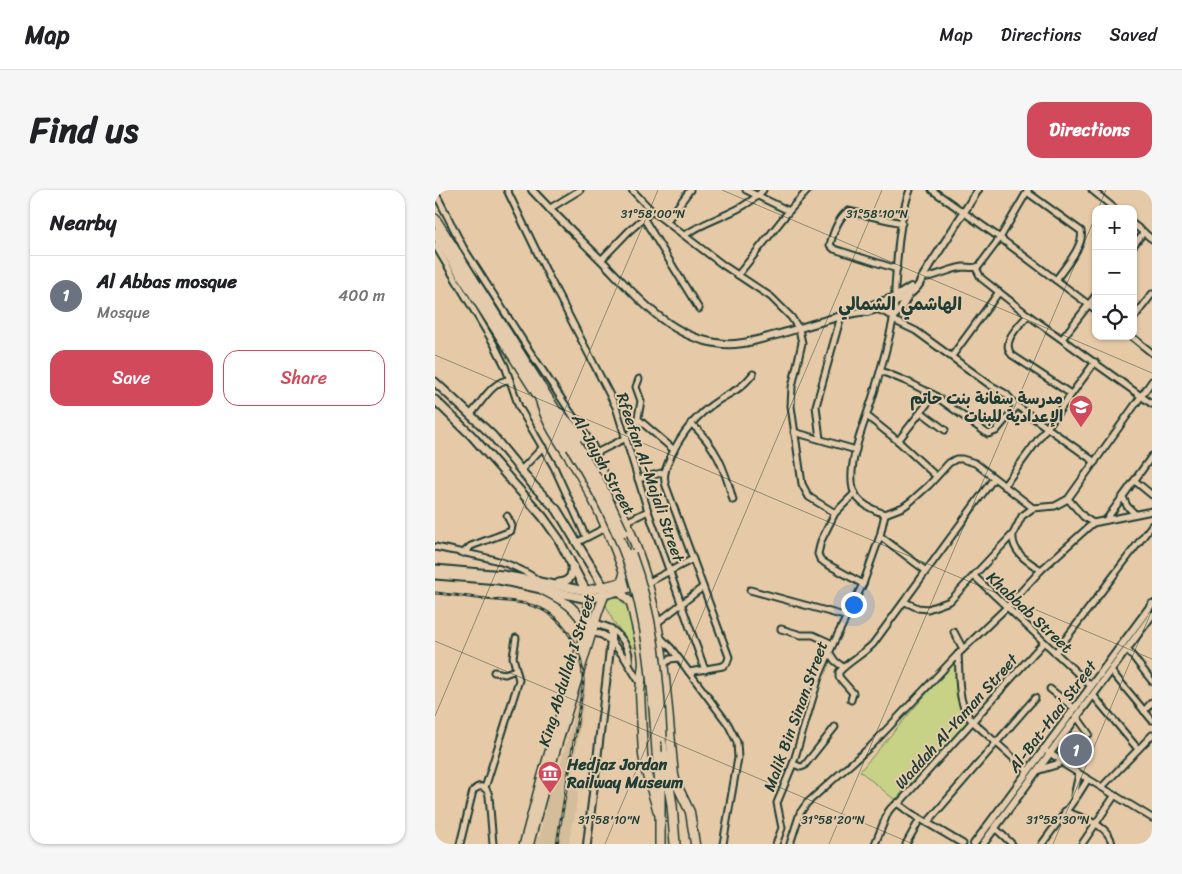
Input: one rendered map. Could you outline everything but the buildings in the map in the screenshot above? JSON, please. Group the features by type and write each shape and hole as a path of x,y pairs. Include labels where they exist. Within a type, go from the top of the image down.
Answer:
{"highway":[{"name":"Al-Jaysh Street","path":"435,219 577,439 618,518 638,572 651,626 656,658 662,743 672,784 675,844"},
{"name":"Al-Jaysh Street","path":"435,233 539,398 577,439 591,480 612,520 627,556 644,628 650,664 660,786 660,844"}],"main road":[{"name":"King Abdullah I Street","path":"435,382 492,435 557,510 604,590 595,623 589,630 542,777 524,844"},
{"path":"539,398 546,418 580,474 607,526 623,570 624,576 620,587"},
{"name":"King Abdullah I Street","path":"435,400 472,436 529,500 558,538 572,562 588,599 589,630 529,844"},
{"path":"577,439 591,454 610,487 626,522 647,580 660,636 672,784 690,812 695,844"},
{"path":"435,575 540,585 567,581 572,572 572,562"},
{"path":"435,569 486,573 540,585 588,599 604,590"},
{"path":"548,583 586,591 604,590 647,580"},
{"path":"540,585 571,606 589,630"},
{"path":"620,587 631,603 643,658 640,683 643,755 659,820"}],"street":[{"name":"Rfeefan Al-Majali Street","path":"507,190 550,279 608,390 626,438 648,511 705,670"},
{"path":"532,190 656,314 686,334 714,343 726,344 757,340 841,316 878,309 909,293 917,287 978,190"},
{"path":"549,209 580,190"},
{"path":"632,190 652,211 771,298 791,317 799,329 803,343 791,398 794,432 804,490 809,497 835,513"},
{"path":"667,221 690,190"},
{"path":"746,190 789,211"},
{"path":"685,235 708,221 748,204 763,190"},
{"path":"738,275 808,190"},
{"path":"910,190 902,223 893,318 881,370 856,450 852,471 855,493 868,507 885,514 903,507 929,485 949,463 962,459 975,463 1033,508"},
{"path":"932,190 1092,307"},
{"path":"1093,190 1110,205"},
{"path":"1056,280 1080,245 1081,231 1027,191 1000,238 978,267 979,276 1028,315 1152,404"},
{"path":"435,192 463,247 525,344 577,439"},
{"path":"897,269 834,249 830,245 833,233 848,210 902,223"},
{"path":"601,260 629,231 652,211"},
{"path":"644,219 699,309"},
{"path":"1137,227 1152,239"},
{"path":"1137,241 1144,232"},
{"path":"435,245 494,344 523,414 555,467 586,537"},
{"path":"864,311 869,306 895,301 919,278 932,277 960,268 978,267"},
{"path":"952,356 999,292"},
{"path":"893,318 901,309 909,293"},
{"path":"1137,314 1152,294"},
{"path":"1062,338 1092,300"},
{"path":"878,309 916,331 1006,394 1017,406 1095,462"},
{"path":"1028,315 1011,337 1007,347 1008,351 1071,394"},
{"path":"820,439 816,406 841,316"},
{"path":"1136,340 1152,353"},
{"path":"1004,486 1095,362"},
{"path":"881,370 934,395 989,434 996,431 1017,406"},
{"path":"689,672 723,666 727,663 729,657 666,486 665,472 674,450 691,423 717,401 739,389 753,374"},
{"path":"591,454 626,438 636,428 641,401 637,389 639,379"},
{"path":"471,414 497,383 510,380"},
{"path":"905,602 923,609 944,604 974,576 1013,534 1022,516 1033,508 1055,506 1069,499 1152,381"},
{"path":"898,441 934,395"},
{"path":"921,412 945,430"},
{"path":"867,416 936,476"},
{"path":"638,419 674,450"},
{"path":"691,423 705,436 717,452 725,471 733,500"},
{"path":"794,432 856,450"},
{"path":"521,470 543,448"},
{"path":"1106,520 1152,456"},
{"path":"637,478 665,472"},
{"path":"851,700 853,691 839,675 843,667 866,651 905,602 994,478"},
{"path":"1135,480 1152,495"},
{"path":"855,493 835,513 821,541 818,554 825,563 863,584"},
{"path":"1123,497 1127,506 1135,514"},
{"path":"1069,499 1083,518 1093,523"},
{"path":"626,522 648,511"},
{"path":"790,844 800,813 807,803 871,746 960,651 1007,607 1041,570 1093,523 1152,511"},
{"name":"Malik Bin Sinan Street","path":"776,844 782,828 777,804 793,764 819,677 829,652 863,584 880,536 885,514"},
{"path":"463,553 471,546 511,531 512,526 507,516"},
{"path":"1055,653 1152,524"},
{"path":"577,542 607,526"},
{"path":"1013,534 1019,553 1041,570"},
{"path":"880,536 926,571"},
{"path":"435,547 504,562 522,570 540,585"},
{"path":"647,580 693,560"},
{"name":"Khabbab Street","path":"974,576 1091,686"},
{"path":"657,623 703,587"},
{"path":"750,590 848,617"},
{"name":"Al-Bat-Haa’ Street","path":"974,844 1031,772 1074,708 1152,604"},
{"name":"Al-Bat-Haa’ Street","path":"1045,753 1077,717 1151,618"},
{"path":"595,623 611,629 620,637 630,656 629,665"},
{"path":"587,844 611,629"},
{"path":"781,629 801,635 813,635 833,644"},
{"path":"589,630 603,635 611,642 640,683"},
{"path":"954,632 960,651 962,704 966,714 997,744 1031,772 1045,767 1062,765"},
{"path":"660,636 728,724 737,742 738,758 723,844"},
{"path":"493,844 489,796 485,788 518,683 519,678 515,670 513,657 516,638"},
{"name":"Waddah Al-Yaman Street","path":"963,844 897,803 973,722 1044,642"},
{"path":"1127,649 1152,681"},
{"path":"829,652 835,661 843,667"},
{"path":"663,665 670,659 678,658"},
{"path":"494,672 505,674 515,670"},
{"path":"1111,671 1152,720"},
{"path":"1050,689 1074,708"},
{"path":"1093,695 1138,749"},
{"path":"927,823 1035,698"},
{"path":"1144,711 1152,702"},
{"path":"1077,717 1089,734"},
{"path":"793,764 801,767 805,766 835,727"},
{"path":"1102,787 1152,736"},
{"path":"1045,753 1062,765 1152,817"},
{"name":"Al-Bat-Haa’ Street","path":"983,844 1031,772"},
{"path":"1073,799 1079,774"},
{"path":"1042,844 1088,779"},
{"path":"460,844 473,791 478,787 485,788"},
{"path":"1081,844 1115,795"},
{"path":"875,844 891,808 897,803"},
{"path":"1065,811 1095,824 1108,833 1112,844"},
{"path":"905,844 920,819"},
{"path":"994,827 1012,844"}],"shaded area":[{"path":"581,688 586,689 572,776 580,777 569,844 535,844 537,837 540,837 548,787 554,788"}],"green space":[{"path":"612,597 619,597 627,603 636,647 633,648 613,621 605,603"},
{"path":"959,656 959,695 969,721 895,800 860,771"}],"railway":[{"path":"435,593 534,606 555,618 564,627 577,649 581,661 583,686 557,844"}],"place":[{"name":"مدرسة سفانة بنت حاتم الإعدادية للبنات","path":"1081,428"},
{"name":"Al Abbas mosque","path":"1076,750"},
{"name":"Hedjaz Jordan Railway Museum","path":"550,794"}],"district":[{"name":"الهاشمي الشمالي","path":"900,304"}]}
